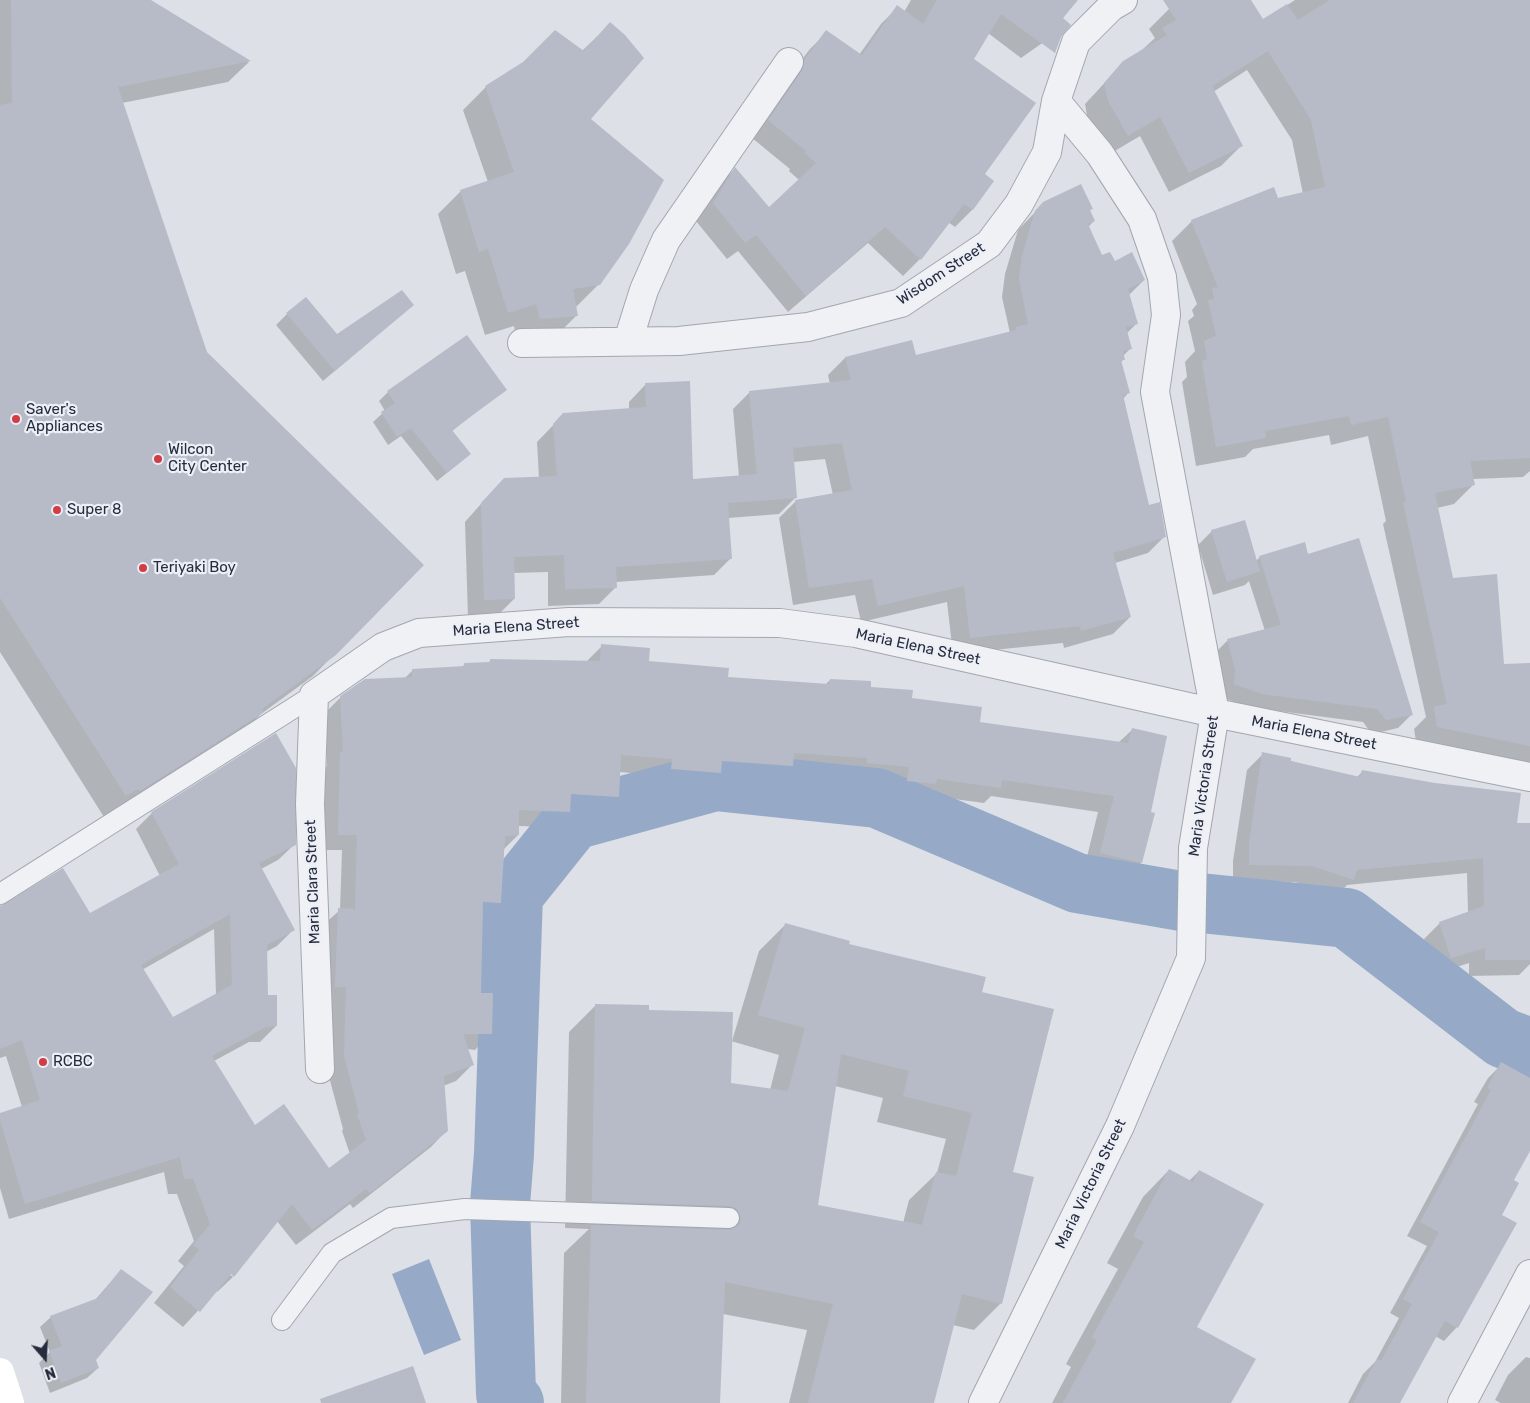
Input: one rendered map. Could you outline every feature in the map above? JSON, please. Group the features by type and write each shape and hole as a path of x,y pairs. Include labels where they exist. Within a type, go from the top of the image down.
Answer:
{"main road":[{"path":"0,1372 10,1403"}],"street":[{"name":"Wisdom Street","path":"522,343 679,341 808,326 901,303 989,244 1019,204 1047,152 1056,101 1076,42 1111,7 1123,0"},
{"path":"628,341 644,290 666,240 789,62"},
{"name":"Maria Victoria Street","path":"983,1403 1120,1126 1191,958 1193,848 1215,713 1155,392 1166,315 1162,277 1142,218 1100,154 1056,101"},
{"name":"Maria Elena Street","path":"314,695 383,647 419,633 569,622 780,623 856,633 1215,713 1530,777"},
{"name":"Maria Clara Street","path":"314,695 310,804 320,1069"},
{"path":"1462,1403 1530,1274"}],"lane":[{"path":"0,894 314,695"},
{"path":"282,1320 332,1254 391,1218 465,1209 729,1218"}],"water":[{"path":"429,1259 461,1340 424,1355 392,1274"}],"building":[{"name":"Wilcon City Center","path":"11,0 151,0 251,61 118,87 207,352 424,565 336,655 262,709 264,712 140,791 138,789 126,796 0,598 0,105 12,103"},
{"path":"937,0 1078,0 1063,18 1071,25 1061,37 1055,53 1001,14 974,59 1036,103 985,174 994,181 973,210 964,204 921,260 885,227 806,296 756,235 745,243 713,203 735,167 769,207 816,163 805,153 806,151 768,120 802,71 804,60 826,30 862,55 897,5 923,24"},
{"path":"1163,0 1251,0 1263,19 1287,4 1298,20 1330,0 1530,0 1530,458 1470,461 1475,485 1435,493 1453,578 1497,574 1504,664 1530,663 1530,746 1437,727 1434,707 1447,704 1403,502 1406,502 1388,417 1351,425 1349,416 1265,431 1266,438 1216,447 1202,361 1207,359 1204,341 1216,336 1208,300 1214,299 1212,288 1218,287 1191,220 1274,187 1278,198 1325,187 1311,120 1268,51 1212,86 1243,146 1189,173 1160,117 1128,136 1108,101 1104,83 1123,61 1167,35 1162,28 1176,20"},
{"path":"610,22 625,35 644,58 591,119 664,180 629,244 600,285 573,289 578,316 540,319 536,304 508,313 488,249 479,252 460,190 514,172 485,86 523,62 555,30 584,51"},
{"path":"1081,184 1093,209 1090,210 1095,221 1088,224 1102,255 1110,252 1115,261 1132,252 1145,280 1128,289 1138,324 1126,327 1132,349 1123,351 1125,360 1121,360 1130,393 1123,395 1149,505 1160,502 1166,537 1113,553 1131,617 1081,631 1080,626 970,638 964,586 878,606 872,579 809,588 795,500 852,490 842,443 793,448 797,498 728,503 732,559 616,567 617,588 565,589 564,555 514,557 515,599 484,600 481,503 504,478 557,476 553,424 563,413 646,407 645,383 690,381 693,479 757,474 749,391 851,380 845,357 912,340 916,355 1016,330 1016,327 1028,324 1019,279 1022,256 1035,211 1043,202"},
{"path":"402,290 414,305 335,371 286,313 306,297 337,334"},
{"path":"467,335 507,390 452,430 471,454 447,473 411,428 397,437 381,412 395,403 387,391"},
{"path":"1245,520 1260,571 1227,582 1211,530"},
{"path":"1359,538 1413,715 1386,720 1377,709 1262,694 1234,684 1235,669 1227,639 1281,625 1259,556 1305,542 1308,554"},
{"path":"601,644 650,648 649,661 729,668 728,677 829,684 830,679 871,681 871,687 913,690 912,698 982,707 980,722 1128,743 1132,728 1167,736 1151,812 1155,813 1142,863 1100,853 1114,796 1002,780 1001,788 937,779 936,784 907,781 909,767 867,763 867,758 794,753 793,766 722,761 721,773 671,769 672,759 621,755 619,797 571,794 570,812 519,810 519,835 505,836 501,903 483,902 481,993 493,993 492,1034 463,1034 474,1065 444,1076 448,1131 370,1193 366,1189 312,1230 292,1204 234,1277 231,1274 200,1312 170,1287 199,1250 193,1245 210,1224 193,1178 184,1179 180,1157 25,1204 0,1120 0,1113 40,1100 22,1040 0,1049 0,906 63,868 90,913 179,864 151,812 276,733 296,768 296,845 259,863 295,930 267,945 268,995 277,995 277,1026 266,1027 212,1056 255,1125 284,1104 329,1168 366,1140 357,1114 359,1113 344,1056 346,987 335,987 338,908 355,909 357,835 338,835 340,752 343,752 340,696 365,679 412,677 412,669 465,666 464,663 490,662 490,659 600,661","holes":["230,914 232,985 173,1017 141,965"]},
{"path":"1262,752 1291,758 1291,761 1360,777 1362,770 1435,783 1521,793 1517,823 1530,823 1530,960 1485,960 1485,948 1451,958 1439,922 1484,906 1483,858 1357,870 1354,880 1312,866 1249,865 1249,844"},
{"path":"785,923 850,941 849,944 986,977 982,992 1054,1009 1013,1172 1034,1177 1002,1304 962,1294 934,1403 808,1403 833,1304 725,1282 720,1403 586,1403 591,1225 729,1230 739,1225 741,1218 736,1208 729,1206 592,1201 595,1004 649,1005 649,1010 733,1012 731,1083 788,1091 805,1028 758,1015","holes":["841,1054 909,1071 903,1096 972,1113 956,1176 936,1172 922,1225 818,1205"]},
{"path":"1501,1062 1530,1078 1530,1151 1514,1180 1519,1183 1502,1215 1517,1223 1458,1328 1445,1321 1400,1403 1353,1403 1377,1359 1381,1361 1412,1304 1403,1299 1439,1232 1420,1222 1491,1090 1487,1088"},
{"path":"1169,1169 1193,1182 1199,1170 1264,1204 1197,1327 1256,1359 1231,1403 1063,1403 1097,1340 1092,1337 1144,1242 1133,1236"},
{"path":"121,1269 153,1292 96,1360 99,1368 61,1383 49,1351 62,1346 50,1316 98,1298"},
{"path":"413,1366 426,1403 321,1403 320,1399"}],"waterway":[{"path":"514,1403 506,1394 500,1204 504,1154 513,895 573,820 715,781 877,798 1077,883 1181,901 1347,918 1503,1038 1530,1048"}],"place":[{"name":"Saver's Appliances","path":"16,419"},
{"name":"Wilcon City Center","path":"158,459"},
{"name":"Super 8","path":"57,510"},
{"name":"Teriyaki Boy","path":"143,568"},
{"name":"RCBC","path":"43,1062"}]}
